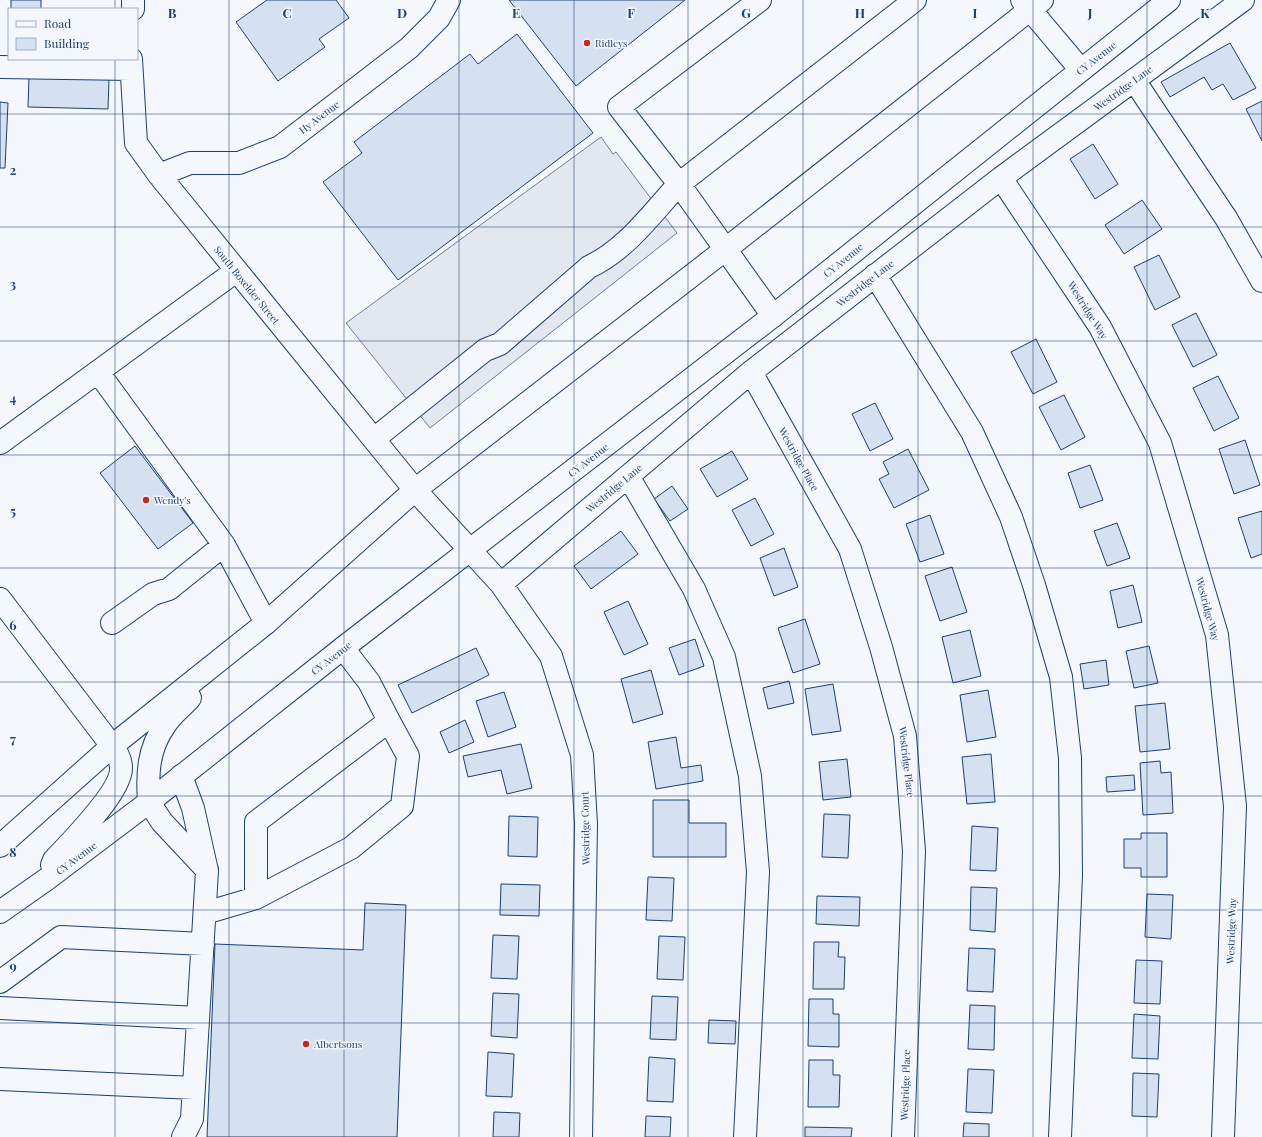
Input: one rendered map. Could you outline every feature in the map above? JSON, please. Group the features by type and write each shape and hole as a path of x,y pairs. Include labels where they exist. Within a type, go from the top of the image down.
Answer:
{"street":[{"name":"Hy Avenue","path":"159,175 190,163 239,164 280,147 409,48 439,18 449,0"},
{"path":"760,0 619,107 679,184 773,316"},
{"path":"374,439 485,350 500,344 589,267 605,260 616,251 679,184 915,0"},
{"name":"CY Avenue","path":"0,912 47,879 149,802 343,648 470,552 773,316 1169,0"},
{"name":"Westridge Lane","path":"501,584 751,372 1001,178 1243,0"},
{"path":"0,846 112,746 266,623 415,490 726,250 1031,3 1081,70"},
{"name":"South Boxelder Street","path":"131,64 136,144 236,271 415,490 470,552"},
{"path":"0,67 131,64"},
{"path":"1134,80 1226,218 1262,281"},
{"name":"Westridge Way","path":"1001,178 1100,327 1160,443 1217,635 1235,806 1223,1137"},
{"path":"0,444 236,271"},
{"path":"875,276 972,432 1011,517 1034,585 1061,677 1070,758 1071,875 1060,1137"},
{"path":"98,372 224,545 266,623"},
{"name":"Westridge Place","path":"751,372 850,549 881,647 905,736 914,851 904,1137"},
{"path":"628,476 694,589 724,657 750,776 758,872 745,1137"},
{"path":"112,623 153,594 169,589 224,545"},
{"name":"Westridge Court","path":"470,552 501,584 551,656 582,755 586,824 580,1137"},
{"path":"0,599 119,755 122,770 112,792 87,825 54,860 47,879"},
{"path":"207,871 162,822 149,802 147,778 151,752 165,725 201,687 245,648 266,623"},
{"path":"205,913 256,898 351,848 402,806 408,756 369,682 343,648"},
{"path":"256,898 256,822 389,721"},
{"path":"181,776 193,808 207,871 192,1119 183,1137"},
{"path":"0,982 62,937 203,944"},
{"path":"0,1008 198,1018"},
{"path":"0,1079 194,1088"}],"shaded area":[{"path":"601,137 613,154 616,152 677,233 430,428 346,323"}],"building":[{"path":"11,0 41,0 41,8 11,8"},
{"path":"267,0 336,0 349,18 319,39 325,47 278,81 236,22"},
{"name":"Ridleys","path":"509,0 685,0 576,86"},
{"path":"517,34 593,133 398,280 323,182 362,153 354,142 470,54 478,64"},
{"path":"1230,43 1256,88 1233,100 1223,84 1212,90 1204,77 1170,97 1161,82"},
{"path":"29,76 109,79 108,109 28,107"},
{"path":"1262,101 1262,141 1246,109"},
{"path":"0,102 8,103 5,168 0,168"},
{"path":"1093,144 1118,184 1095,199 1070,159"},
{"path":"1142,200 1162,229 1124,254 1105,225"},
{"path":"1159,255 1180,297 1155,310 1134,267"},
{"path":"1196,313 1217,355 1193,367 1172,325"},
{"path":"1036,339 1057,382 1033,394 1011,352"},
{"path":"1218,376 1239,418 1214,431 1193,388"},
{"path":"1064,395 1085,437 1061,450 1039,407"},
{"path":"875,403 893,439 870,451 852,414"},
{"path":"1245,440 1260,485 1234,494 1219,449"},
{"path":"135,446 193,523 158,549 100,473"},
{"path":"908,449 929,490 894,508 879,479 889,474 883,462"},
{"path":"732,451 748,479 717,497 700,469"},
{"path":"1090,465 1103,500 1080,508 1068,473"},
{"path":"672,486 688,509 670,521 654,499"},
{"path":"755,498 774,534 751,546 732,510"},
{"path":"1262,511 1262,554 1251,558 1238,518"},
{"path":"930,515 944,554 920,562 906,524"},
{"path":"1117,523 1130,558 1107,566 1094,531"},
{"path":"621,531 638,554 591,589 574,566"},
{"path":"784,548 798,587 774,596 760,558"},
{"path":"952,567 967,612 940,621 925,576"},
{"path":"1133,585 1142,622 1118,628 1110,591"},
{"path":"628,601 648,644 624,655 604,612"},
{"path":"805,619 820,664 793,673 778,628"},
{"path":"970,630 981,676 953,683 942,637"},
{"path":"695,639 704,666 679,675 669,648"},
{"path":"1149,646 1158,683 1134,688 1126,651"},
{"path":"476,648 489,675 412,713 398,685"},
{"path":"1106,660 1109,685 1084,689 1080,664"},
{"path":"651,670 663,714 633,723 621,679"},
{"path":"789,681 794,703 768,709 763,688"},
{"path":"833,684 841,731 812,735 805,689"},
{"path":"988,690 996,737 967,742 960,695"},
{"path":"504,692 516,727 488,737 476,701"},
{"path":"1165,703 1170,749 1140,752 1135,706"},
{"path":"465,720 474,742 449,753 440,732"},
{"path":"676,737 681,768 701,765 703,781 656,789 648,742"},
{"path":"521,744 532,788 507,794 501,770 468,777 463,756"},
{"path":"991,754 995,802 967,804 962,757"},
{"path":"847,759 851,797 823,800 819,762"},
{"path":"1160,761 1161,773 1171,772 1173,813 1143,815 1140,763"},
{"path":"1134,775 1135,790 1107,792 1106,777"},
{"path":"653,800 689,800 689,823 726,823 726,857 653,857"},
{"path":"824,814 850,815 848,858 822,857"},
{"path":"509,816 538,817 537,857 508,856"},
{"path":"972,826 998,828 996,871 970,870"},
{"path":"1141,833 1167,833 1167,877 1141,877 1141,868 1124,868 1124,839 1141,839"},
{"path":"648,877 674,878 672,921 646,920"},
{"path":"501,884 540,885 539,916 500,915"},
{"path":"971,887 997,888 995,932 970,930"},
{"path":"1147,894 1173,895 1171,939 1145,937"},
{"path":"817,896 860,897 859,926 816,924"},
{"name":"Albertsons","path":"365,903 406,905 397,1137 207,1137 215,944 363,950"},
{"path":"493,935 519,936 517,979 491,978"},
{"path":"659,936 685,937 683,980 657,979"},
{"path":"814,942 839,942 838,957 845,957 844,989 813,989"},
{"path":"969,948 995,949 993,992 967,991"},
{"path":"1136,960 1162,961 1160,1004 1134,1003"},
{"path":"493,993 519,994 517,1038 491,1036"},
{"path":"652,996 678,997 676,1040 650,1039"},
{"path":"809,999 833,999 833,1014 839,1014 839,1047 808,1046"},
{"path":"970,1005 995,1006 994,1050 968,1049"},
{"path":"1134,1014 1160,1016 1158,1059 1132,1058"},
{"path":"709,1020 736,1021 735,1044 708,1043"},
{"path":"488,1052 514,1054 512,1097 486,1096"},
{"path":"649,1057 675,1059 673,1102 647,1101"},
{"path":"809,1060 833,1060 833,1075 840,1075 839,1107 808,1107"},
{"path":"968,1069 994,1070 992,1113 966,1112"},
{"path":"1133,1073 1159,1074 1157,1117 1132,1116"},
{"path":"494,1112 520,1113 519,1137 493,1137"},
{"path":"646,1116 671,1117 670,1137 645,1137"},
{"path":"964,1123 989,1124 989,1137 963,1137"},
{"path":"805,1127 852,1128 851,1137 805,1137"}],"place":[{"name":"Ridleys","path":"587,43"},
{"name":"Wendy's","path":"146,500"},
{"name":"Albertsons","path":"306,1044"}]}
